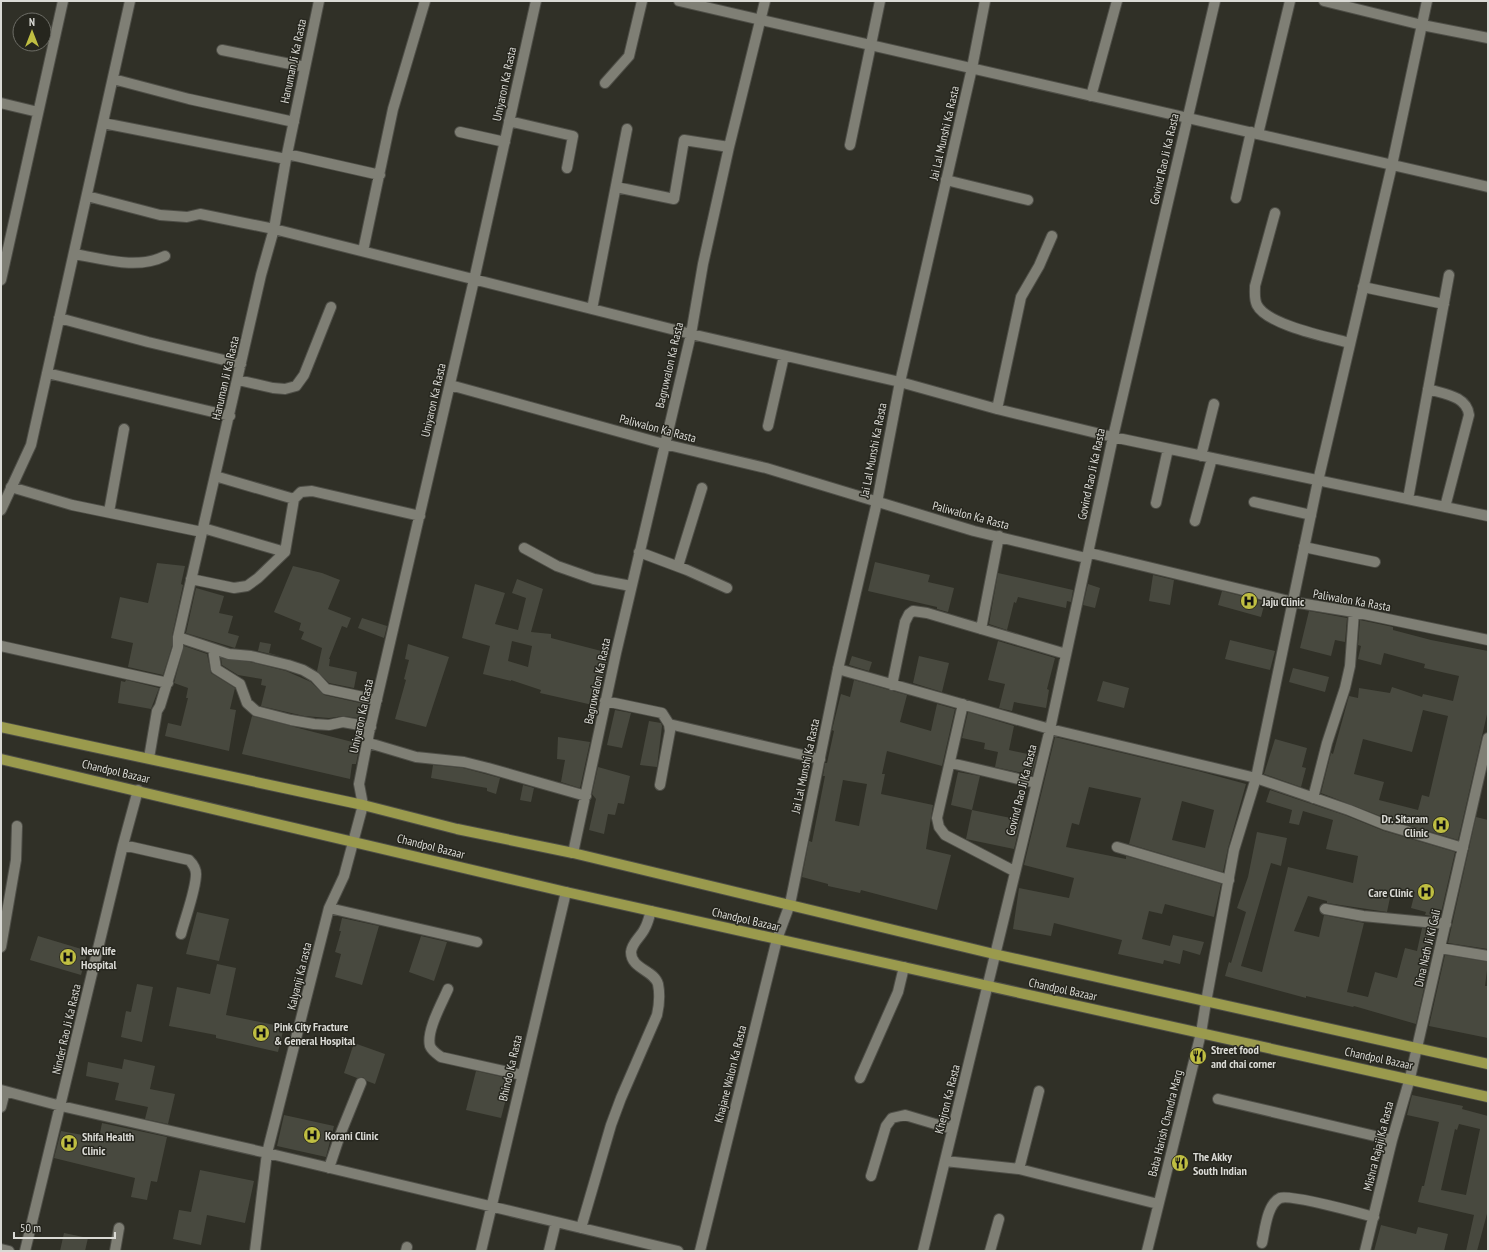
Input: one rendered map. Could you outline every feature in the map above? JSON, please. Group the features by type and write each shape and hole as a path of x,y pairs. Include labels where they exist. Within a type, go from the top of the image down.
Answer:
{"main road":[{"name":"Chandpol Bazaar","path":"1,727 149,758 363,806 457,829 573,853 994,954 1488,1064"},
{"name":"Chandpol Bazaar","path":"1,759 138,790 566,892 1410,1078 1488,1097"}],"street":[{"path":"1,280 63,1"},
{"path":"1,510 31,446 130,1"},
{"name":"Hanuman Ji Ka Rasta","path":"149,758 157,711 168,683 178,647 178,637 230,416 261,275 274,229 286,157 320,1"},
{"path":"363,251 393,109 425,1"},
{"name":"Uniyaron Ka Rasta","path":"363,806 359,784 371,727 474,280 536,1"},
{"path":"605,83 629,56 642,1"},
{"path":"679,1 1488,187"},
{"name":"Bagruwalon Ka Rasta","path":"573,853 631,586 691,334 703,264 728,147 765,1"},
{"path":"850,146 880,1"},
{"name":"Jai Lal Munshi Ka Rasta","path":"790,904 838,669 877,502 900,382 972,68 985,1"},
{"path":"1091,96 1117,1"},
{"name":"Govind Rao Ji Ka Rasta","path":"994,954 1050,729 1113,437 1215,1"},
{"path":"1236,198 1290,1"},
{"path":"1324,1 1354,5 1422,25 1488,38"},
{"name":"Baba Harish Chandra Marg","path":"1147,1251 1201,1033 1234,850 1256,778 1318,480 1392,165 1427,1"},
{"path":"222,50 305,67"},
{"path":"113,79 189,99 294,122"},
{"path":"1,103 38,112"},
{"path":"509,121 573,136 567,168"},
{"path":"103,122 380,175"},
{"path":"592,309 627,129"},
{"path":"460,132 505,142"},
{"path":"616,187 674,198 684,140 728,147"},
{"path":"946,180 1028,200"},
{"path":"87,196 160,215 188,217 200,214 274,229 691,334 900,382 997,409 1113,437 1488,516"},
{"path":"1275,213 1255,286 1254,297 1257,306 1268,317 1282,323 1350,343"},
{"path":"997,409 1021,297 1039,266 1052,236"},
{"path":"74,254 136,264 153,262 165,256"},
{"path":"1408,499 1449,275"},
{"path":"1363,287 1444,304"},
{"path":"238,380 273,388 284,389 296,386 304,375 331,307"},
{"path":"59,318 148,342 241,364"},
{"path":"768,426 784,356"},
{"path":"47,373 230,416"},
{"name":"Paliwalon Ka Rasta","path":"450,385 664,444 766,468 974,531 1086,558 1090,553 1293,602 1354,612 1488,640"},
{"path":"1428,389 1462,400 1468,407 1469,415 1445,507"},
{"path":"1195,521 1207,457 1214,404"},
{"path":"109,512 124,429"},
{"path":"1156,503 1168,449"},
{"path":"216,476 294,499"},
{"path":"11,487 72,505 203,530 285,552"},
{"path":"678,566 702,488"},
{"path":"192,579 234,588 247,586 285,552 294,499 301,492 312,491 420,516"},
{"path":"1254,502 1311,515"},
{"path":"981,629 999,536"},
{"path":"1304,547 1375,562"},
{"path":"524,548 557,566 594,579 631,586"},
{"path":"639,552 678,566 727,588"},
{"path":"892,685 905,622 909,614 913,611 926,613 1066,654"},
{"path":"1313,798 1327,743 1345,688 1350,666 1354,612"},
{"path":"178,637 229,654 251,656 288,665 303,670 315,677 326,689 377,700"},
{"path":"1,646 168,683"},
{"path":"213,649 216,669 240,684 247,703 256,711 314,724 329,725 343,722 371,727"},
{"path":"838,669 1050,729 1256,778 1386,825 1463,848"},
{"path":"605,701 662,713 669,724 670,731 660,786"},
{"path":"963,704 951,763 937,818 939,827 946,835 1014,871"},
{"path":"669,724 820,759"},
{"name":"Dina Nath Ji Ki Gali","path":"1416,1048 1488,738"},
{"path":"368,743 416,757 464,762 586,796"},
{"path":"951,763 1036,784"},
{"name":"Ninder Rao Ji Ka Rasta","path":"24,1251 61,1106 123,845 138,790"},
{"name":"Kalyanji Ka rasta","path":"255,1251 267,1153 329,908 344,876 363,806"},
{"path":"1,947 16,860 17,826"},
{"path":"123,845 190,860 194,864 196,872 195,883 181,934"},
{"path":"1117,847 1229,880"},
{"name":"Bhindo Ka Rasta","path":"481,1251 566,892"},
{"name":"Khajane Walon Ka Rasta","path":"700,1251 777,939 790,904"},
{"path":"329,908 477,942"},
{"path":"1325,909 1363,916 1446,924"},
{"path":"582,1228 589,1198 613,1118 657,1015 659,1004 657,983 651,975 636,965 632,958 631,951 634,944 646,928 651,911"},
{"path":"1440,948 1488,956"},
{"name":"Khejron Ka Rasta","path":"923,1251 988,986 994,954"},
{"path":"860,1078 898,992 904,967"},
{"path":"448,989 430,1031 430,1046 434,1052 441,1057 522,1075"},
{"name":"Mishra Rajaji Ka Rasta","path":"1365,1251 1392,1140 1410,1078 1416,1048"},
{"path":"329,1168 340,1135 361,1083"},
{"path":"1,1107 3,1090 61,1106 267,1153 582,1228 636,1246 678,1251"},
{"path":"1019,1169 1039,1091"},
{"path":"1218,1099 1392,1140"},
{"path":"871,1176 886,1126 892,1118 905,1115 952,1129"},
{"path":"945,1161 1019,1169 1158,1204"},
{"path":"1262,1243 1272,1206 1280,1198 1304,1200 1374,1216"},
{"path":"990,1251 999,1219"},
{"path":"549,1251 556,1222"},
{"path":"115,1251 119,1228"},
{"path":"1,1249 9,1251"}],"building":[{"path":"875,562 930,575 928,582 954,588 948,612 937,609 937,607 868,591"},
{"path":"157,563 185,566 181,584 183,585 172,636 172,646 163,675 128,667 133,643 111,638 120,597 148,603"},
{"path":"293,566 322,573 340,580 328,609 351,618 347,628 342,626 329,659 329,666 357,672 354,688 329,683 317,671 322,648 301,639 304,632 299,630 301,623 274,612"},
{"path":"998,573 1073,590 1071,602 1067,601 1066,608 1018,597 1016,603 1014,602 1007,630 989,624"},
{"path":"1153,575 1174,580 1170,605 1149,601"},
{"path":"517,579 543,589 531,632 551,634 551,638 609,653 597,706 540,693 541,690 511,680 483,674 490,646 462,638 475,584 505,593 495,624 518,630 526,598 512,593","holes":["512,641 532,646 528,667 508,661"]},
{"path":"1088,584 1100,588 1095,608 1083,605"},
{"path":"196,588 224,596 219,613 233,616 228,633 239,636 235,648 186,633"},
{"path":"1222,591 1265,602 1261,617 1218,605"},
{"path":"1309,611 1347,618 1345,642 1335,640 1331,656 1300,648"},
{"path":"362,618 387,626 384,638 358,628"},
{"path":"1360,620 1393,627 1393,630 1431,640 1488,651 1488,710 1458,840 1388,819 1321,793 1331,753 1333,754 1349,696 1358,698 1359,688 1390,693 1392,687 1422,697 1423,694 1453,701 1459,676 1424,668 1425,664 1384,653 1381,665 1358,659 1361,646 1358,645","holes":["1423,710 1448,716 1429,797 1422,795 1418,810 1379,800 1384,782 1354,774 1363,739 1412,752"]},
{"path":"1230,640 1275,651 1270,670 1225,659"},
{"path":"998,641 1055,658 1047,689 1049,690 1046,708 1014,702 1012,711 999,708 1005,684 988,680"},
{"path":"260,642 271,644 269,653 283,657 258,651"},
{"path":"408,644 449,657 426,727 395,719 406,680 404,679 409,660 405,659"},
{"path":"184,646 207,654 211,673 235,688 230,709 236,710 229,751 165,736 168,723 181,726 188,698 186,698 188,688 174,683"},
{"path":"852,656 872,662 869,671 849,665"},
{"path":"919,656 949,663 942,692 913,683"},
{"path":"221,658 250,662 286,671 311,682 324,695 369,705 365,719 344,716 329,718 304,716 261,706 266,686 261,685 262,679 238,675 222,665"},
{"path":"1293,668 1329,677 1325,692 1289,682"},
{"path":"126,680 159,688 151,709 118,703 121,681 125,682"},
{"path":"854,680 907,695 900,722 931,731 937,704 955,709 942,766 887,751 882,774 885,774 881,794 933,805 926,849 951,855 937,910 861,890 860,893 828,886 828,884 802,877 809,841 812,842 825,776 823,776 825,763 827,763 834,731 832,730 841,694 850,697","holes":["843,780 867,784 859,826 835,821"]},
{"path":"1103,681 1129,688 1124,708 1097,701"},
{"path":"615,710 631,713 622,748 607,745"},
{"path":"968,712 1014,726 1009,750 1037,756 1032,775 995,767 998,752 984,749 985,743 962,738"},
{"path":"252,716 360,744 356,764 352,764 350,779 242,754"},
{"path":"649,721 661,723 662,726 657,767 640,765"},
{"path":"558,737 590,742 580,788 561,782 565,760 557,759"},
{"path":"1055,737 1246,784 1228,848 1223,872 1129,844 1141,798 1089,787 1079,825 1072,823 1066,847 1126,859 1126,856 1221,884 1214,917 1165,904 1162,914 1149,911 1142,939 1170,946 1173,935 1204,942 1200,955 1183,950 1180,964 1164,960 1163,964 1118,954 1122,940 1054,923 1051,936 1013,929 1019,888 1069,898 1074,878 1024,865","holes":["1182,801 1214,810 1205,848 1172,840"]},
{"path":"1275,739 1307,748 1302,767 1306,768 1301,787 1264,774"},
{"path":"433,765 463,768 500,778 496,794 487,791 487,788 431,778"},
{"path":"598,767 630,776 624,804 618,803 615,815 608,814 604,834 589,830 596,799 592,794"},
{"path":"958,772 980,776 972,810 951,805"},
{"path":"523,785 534,788 531,802 520,800"},
{"path":"1270,790 1347,816 1384,831 1455,852 1440,917 1425,915 1426,912 1411,908 1415,892 1392,888 1387,912 1327,903 1327,901 1308,896 1294,931 1319,937 1324,915 1364,923 1347,992 1368,997 1375,972 1397,978 1405,948 1417,951 1422,928 1437,930 1416,1024 1354,1006 1306,996 1306,998 1225,976 1229,962 1231,963 1246,912 1237,908 1248,877 1257,832 1287,838 1281,866 1271,863 1241,966 1262,972 1288,867 1353,883 1358,856 1326,849 1333,820 1303,811 1299,825 1289,823 1292,810 1266,802"},
{"path":"972,810 1021,820 1014,849 966,839"},
{"path":"1476,817 1488,820 1488,949 1448,943"},
{"path":"197,912 229,919 219,961 186,954"},
{"path":"342,918 379,926 362,985 335,977 341,954 335,952 341,931 339,931"},
{"path":"38,936 88,951 81,975 30,960"},
{"path":"421,936 447,942 434,981 409,972"},
{"path":"1445,955 1488,962 1485,986 1488,986 1488,1038 1429,1026"},
{"path":"217,964 236,968 226,1015 284,1027 278,1052 216,1038 216,1035 169,1026 177,987 210,994"},
{"path":"137,984 153,987 142,1042 121,1037 126,1011 131,1012"},
{"path":"354,1043 385,1054 375,1084 367,1081 363,1077 357,1078 344,1073"},
{"path":"124,1059 155,1066 150,1089 175,1094 168,1124 145,1119 148,1107 115,1100 119,1083 86,1076 88,1062 122,1069"},
{"path":"476,1071 511,1079 501,1118 466,1110"},
{"path":"1412,1095 1463,1106 1462,1109 1488,1116 1488,1210 1477,1251 1466,1251 1474,1215 1418,1202 1422,1186 1424,1186 1439,1122 1407,1115","holes":["1459,1124 1480,1129 1466,1195 1441,1190 1455,1129 1457,1130"]},
{"path":"284,1115 334,1126 326,1157 277,1146"},
{"path":"102,1123 167,1137 157,1182 151,1181 147,1200 131,1197 135,1178 54,1158 61,1131 99,1138"},
{"path":"200,1170 254,1181 245,1223 207,1215 201,1245 173,1239 179,1210 191,1212"},
{"path":"1381,1225 1416,1234 1418,1227 1448,1234 1444,1251 1374,1251"},
{"path":"64,1233 88,1238 85,1251 60,1251"}],"place":[{"name":"Jaju Clinic","path":"1249,601"},
{"name":"Dr. Sitaram Clinic","path":"1441,825"},
{"name":"Care Clinic","path":"1426,892"},
{"name":"New life Hospital","path":"68,957"},
{"name":"Pink City Fracture & General Hospital","path":"261,1033"},
{"name":"Street food and chai corner","path":"1198,1056"},
{"name":"Korani Clinic","path":"312,1135"},
{"name":"Shifa Health Clinic","path":"69,1143"},
{"name":"The Akky South Indian","path":"1180,1163"}]}
